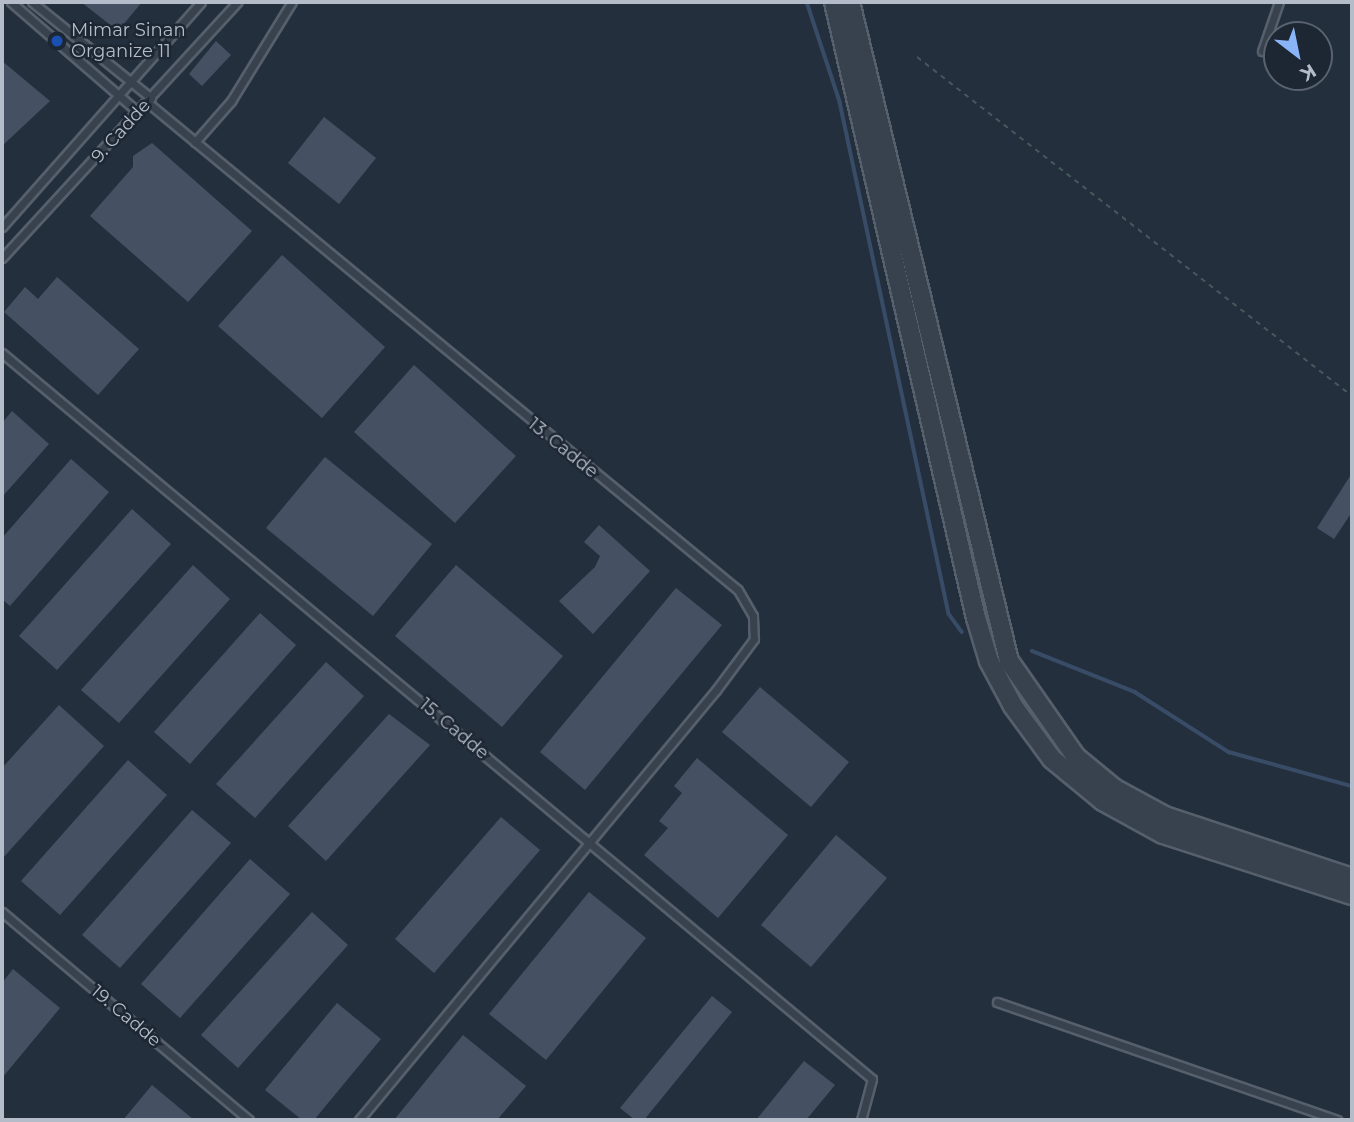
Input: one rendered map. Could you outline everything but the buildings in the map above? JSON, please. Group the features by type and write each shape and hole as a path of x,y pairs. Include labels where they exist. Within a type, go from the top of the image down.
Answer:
{"street":[{"path":"834,2 976,618 989,661 1013,706 1052,759 1103,801 1163,834 1352,895"},
{"path":"849,2 1009,661 1076,757 1115,789 1165,816 1352,878"}],"lane":[{"path":"11,2 138,113"},
{"path":"32,2 130,81"},
{"name":"9. Cadde","path":"2,227 201,2"},
{"name":"9. Cadde","path":"2,258 138,113 237,2"},
{"path":"195,142 231,101 292,2"},
{"path":"1262,51 1279,2"},
{"name":"13. Cadde","path":"130,81 195,142 747,601 754,639 359,1120"},
{"name":"15. Cadde","path":"2,353 872,1079 861,1120"},
{"name":"19. Cadde","path":"2,912 249,1120"},
{"path":"997,1002 1336,1120"}],"path":[{"path":"917,57 1352,396"}],"waterway":[{"path":"807,2 840,102 949,614 962,632"},
{"path":"1032,651 1135,692 1229,752 1352,786"}],"place":[{"name":"Mimar Sinan Organize 11","path":"57,41"}]}
